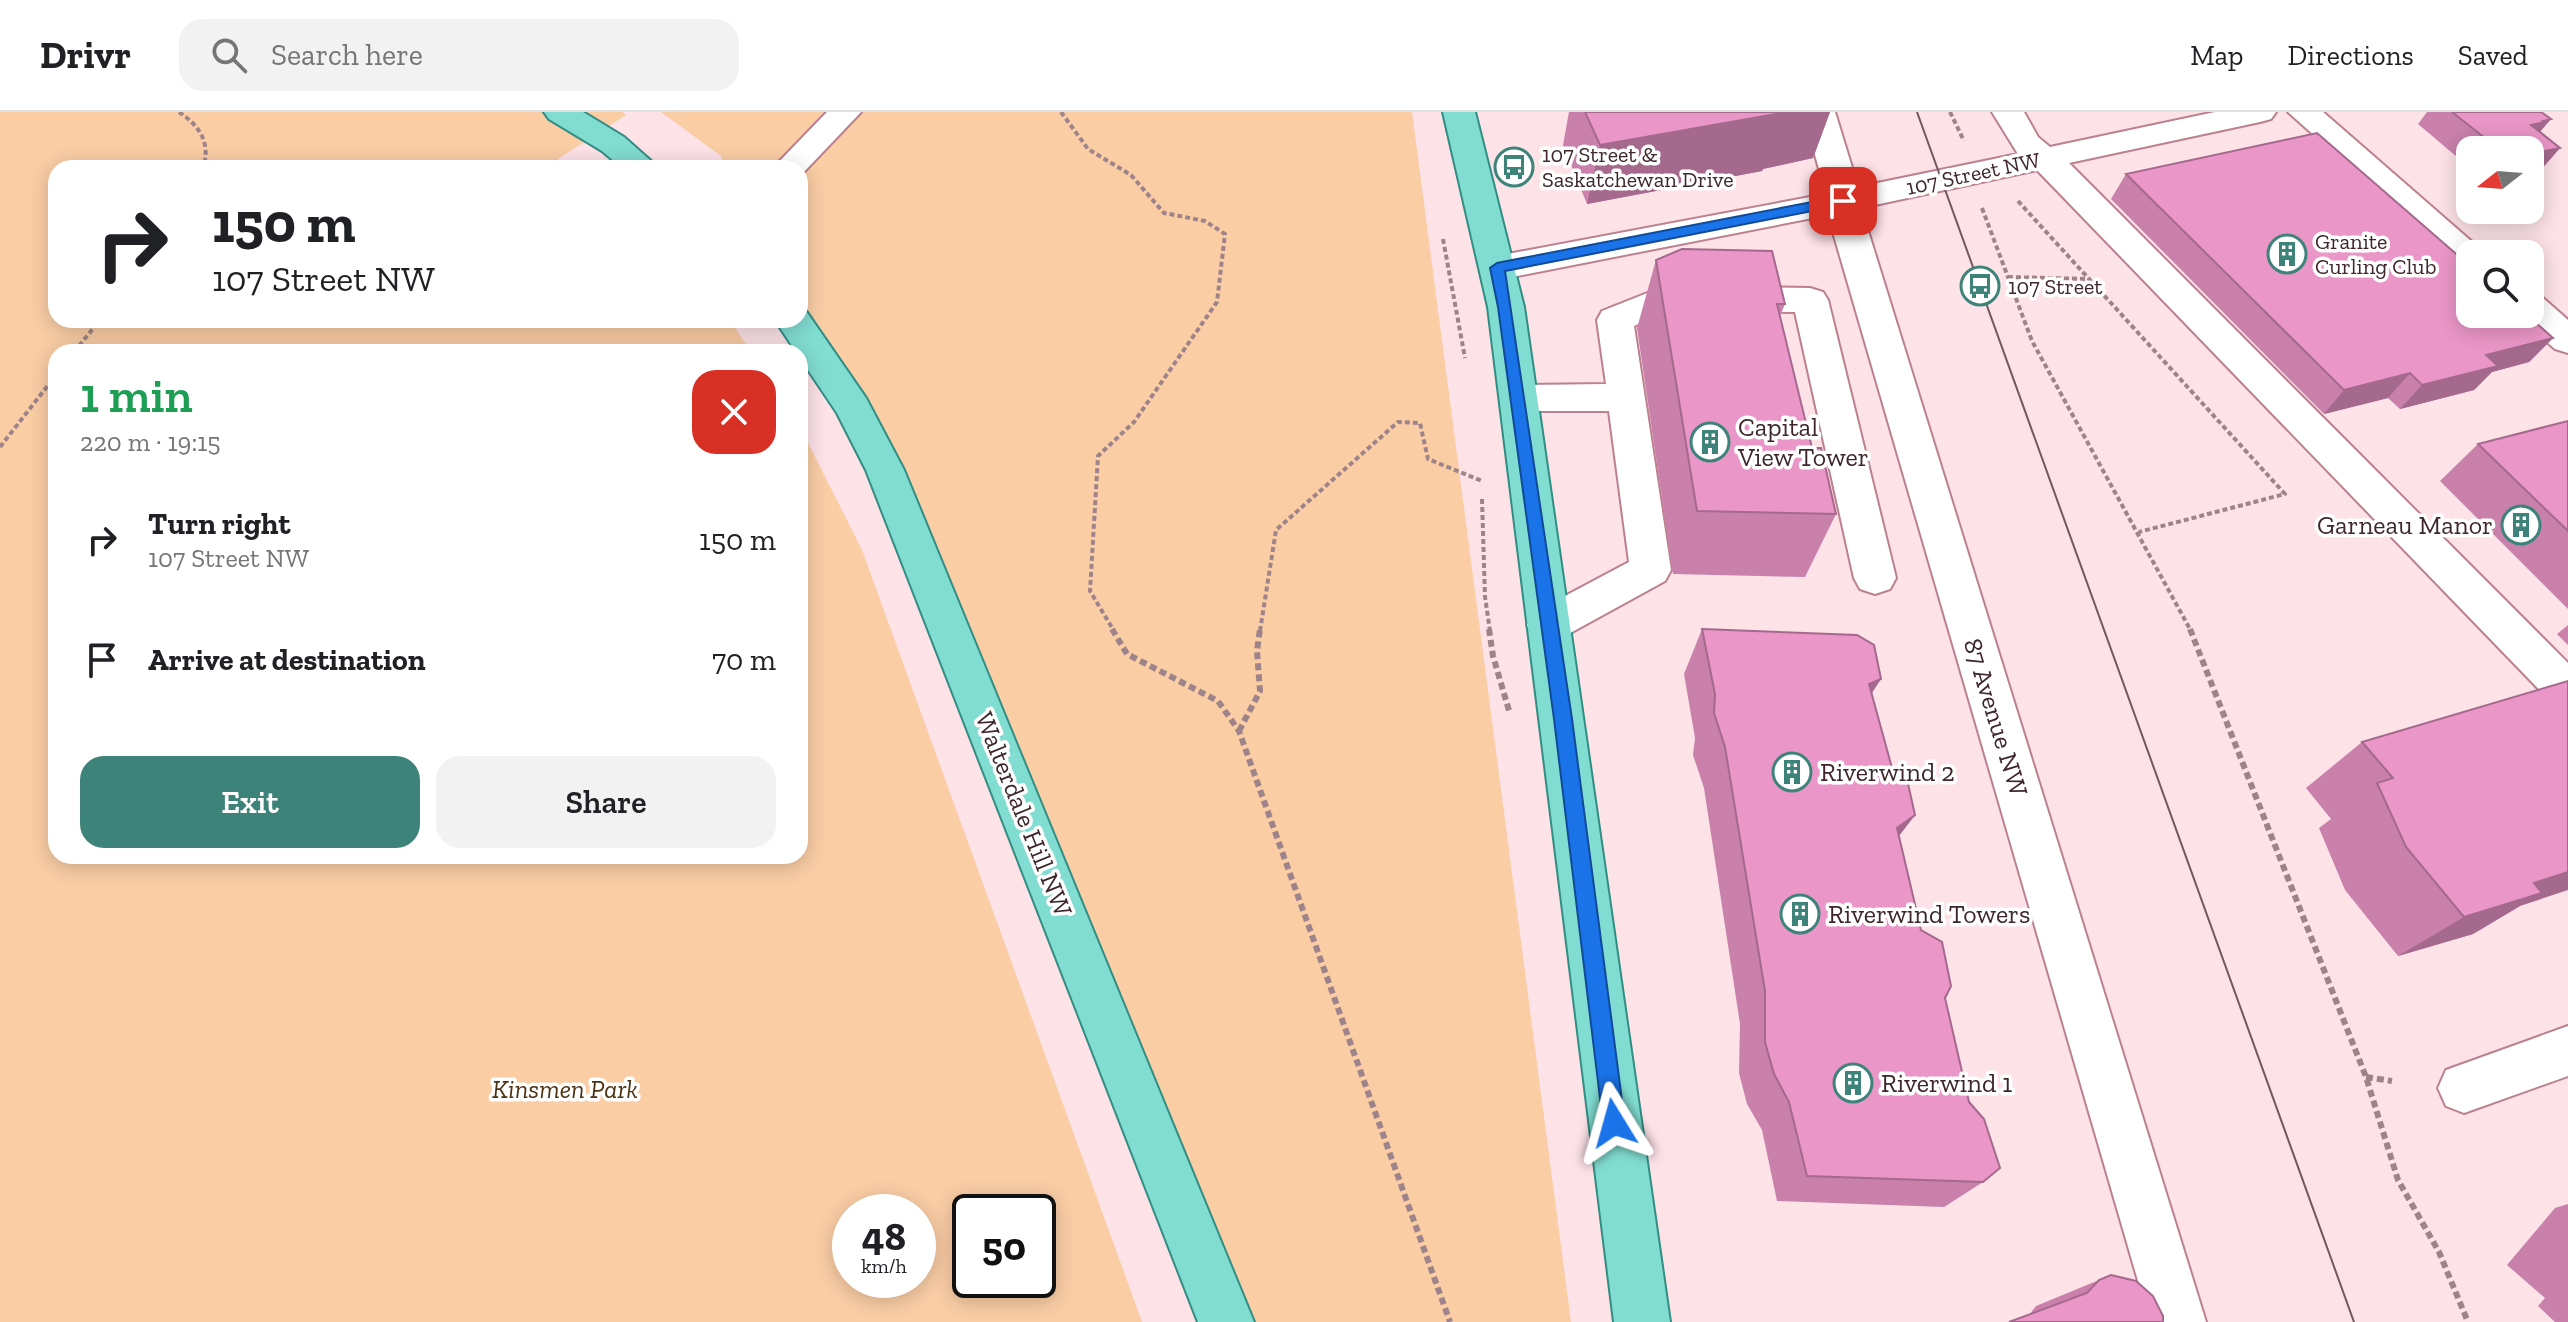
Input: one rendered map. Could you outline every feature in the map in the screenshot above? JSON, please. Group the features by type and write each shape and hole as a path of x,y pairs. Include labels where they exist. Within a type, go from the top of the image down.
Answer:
{"main road":[{"path":"560,112 633,160"},
{"path":"1459,112 1497,268 1519,398 1642,1322"},
{"name":"Walterdale Hill NW","path":"798,328 853,408 891,484 1226,1322"}],"street":[{"path":"797,160 845,112"},
{"name":"87 Avenue NW","path":"1819,112 1841,182 1845,218 2178,1322"},
{"path":"2008,112 2025,143 2568,691"},
{"name":"107 Street NW","path":"1497,268 1843,201 2260,112"},
{"path":"2304,112 2456,244"},
{"path":"1548,625 1651,570 1615,320 1665,298 1810,300 1875,578"},
{"path":"2544,319 2568,340"},
{"path":"1519,398 1627,397"},
{"path":"2464,1088 2568,1051"}],"path":[{"path":"179,112 196,122 205,141 206,160"},
{"path":"1061,112 1088,149 1131,175 1164,213 1205,221 1225,234 1217,302 1134,422 1098,456 1090,591 1127,654 1218,701 1239,731 1450,1322"},
{"path":"1950,112 1965,144"},
{"path":"2015,198 2285,494 2139,532"},
{"path":"1981,206 2032,341 2187,622 2366,1077 2398,1180 2439,1252 2468,1322"},
{"path":"1442,229 1444,256 1465,359"},
{"path":"2008,277 2089,279"},
{"path":"80,344 94,328"},
{"path":"0,447 48,385"},
{"path":"1239,731 1260,691 1257,651 1276,530 1398,422 1420,423 1428,459 1482,481 1481,467"},
{"path":"2366,1077 2392,1081"}],"green space":[{"name":"Kinsmen Park","path":"0,112 623,112 626,115 559,160 48,160 48,328 735,328 746,344 48,344 48,864 808,864 808,443 862,550 1142,1322 0,1322"},
{"path":"661,112 1412,112 1571,1322 1253,1322 843,369 808,319 808,160 723,160"}],"building":[{"path":"1585,112 1781,112 1781,113 1600,145"},
{"path":"2452,112 2541,112 2551,119 2531,125 2560,148 2544,151 2544,136 2482,136"},
{"name":"Granite Curling Club","path":"2317,133 2456,254 2456,328 2542,328 2553,338 2486,355 2498,366 2422,385 2410,373 2344,390 2126,174"},
{"path":"1682,249 1772,251 1785,304 1777,304 1812,448 1821,448 1836,514 1697,511 1656,260"},
{"path":"2568,421 2568,531 2478,444"},
{"path":"1702,629 1857,635 1874,645 1881,679 1869,684 1892,768 1907,779 1915,815 1897,828 1921,930 1942,942 1951,986 1945,998 1969,1102 1984,1119 2000,1168 1983,1182 1807,1176 1789,1102 1774,1074 1765,1042 1765,991 1725,747 1714,713 1715,694"},
{"path":"2568,681 2568,872 2534,883 2542,893 2464,917 2406,847 2377,783 2393,778 2362,742"},
{"path":"2111,1275 2136,1281 2153,1296 2163,1322 2009,1322 2087,1293 2099,1280"}],"tram line":[{"path":"1917,112 2354,1322"}],"place":[{"name":"107 Street & Saskatchewan Drive","path":"1514,167"},
{"name":"Granite Curling Club","path":"2287,254"},
{"name":"107 Street","path":"1980,286"},
{"name":"Capital View Tower","path":"1710,442"},
{"name":"Garneau Manor","path":"2521,525"},
{"name":"Riverwind 2","path":"1792,772"},
{"name":"Riverwind Towers","path":"1800,914"},
{"name":"Riverwind 1","path":"1853,1083"}],"route":[{"path":"1614,1123 1563,719 1506,307 1497,268 1843,201"}]}
